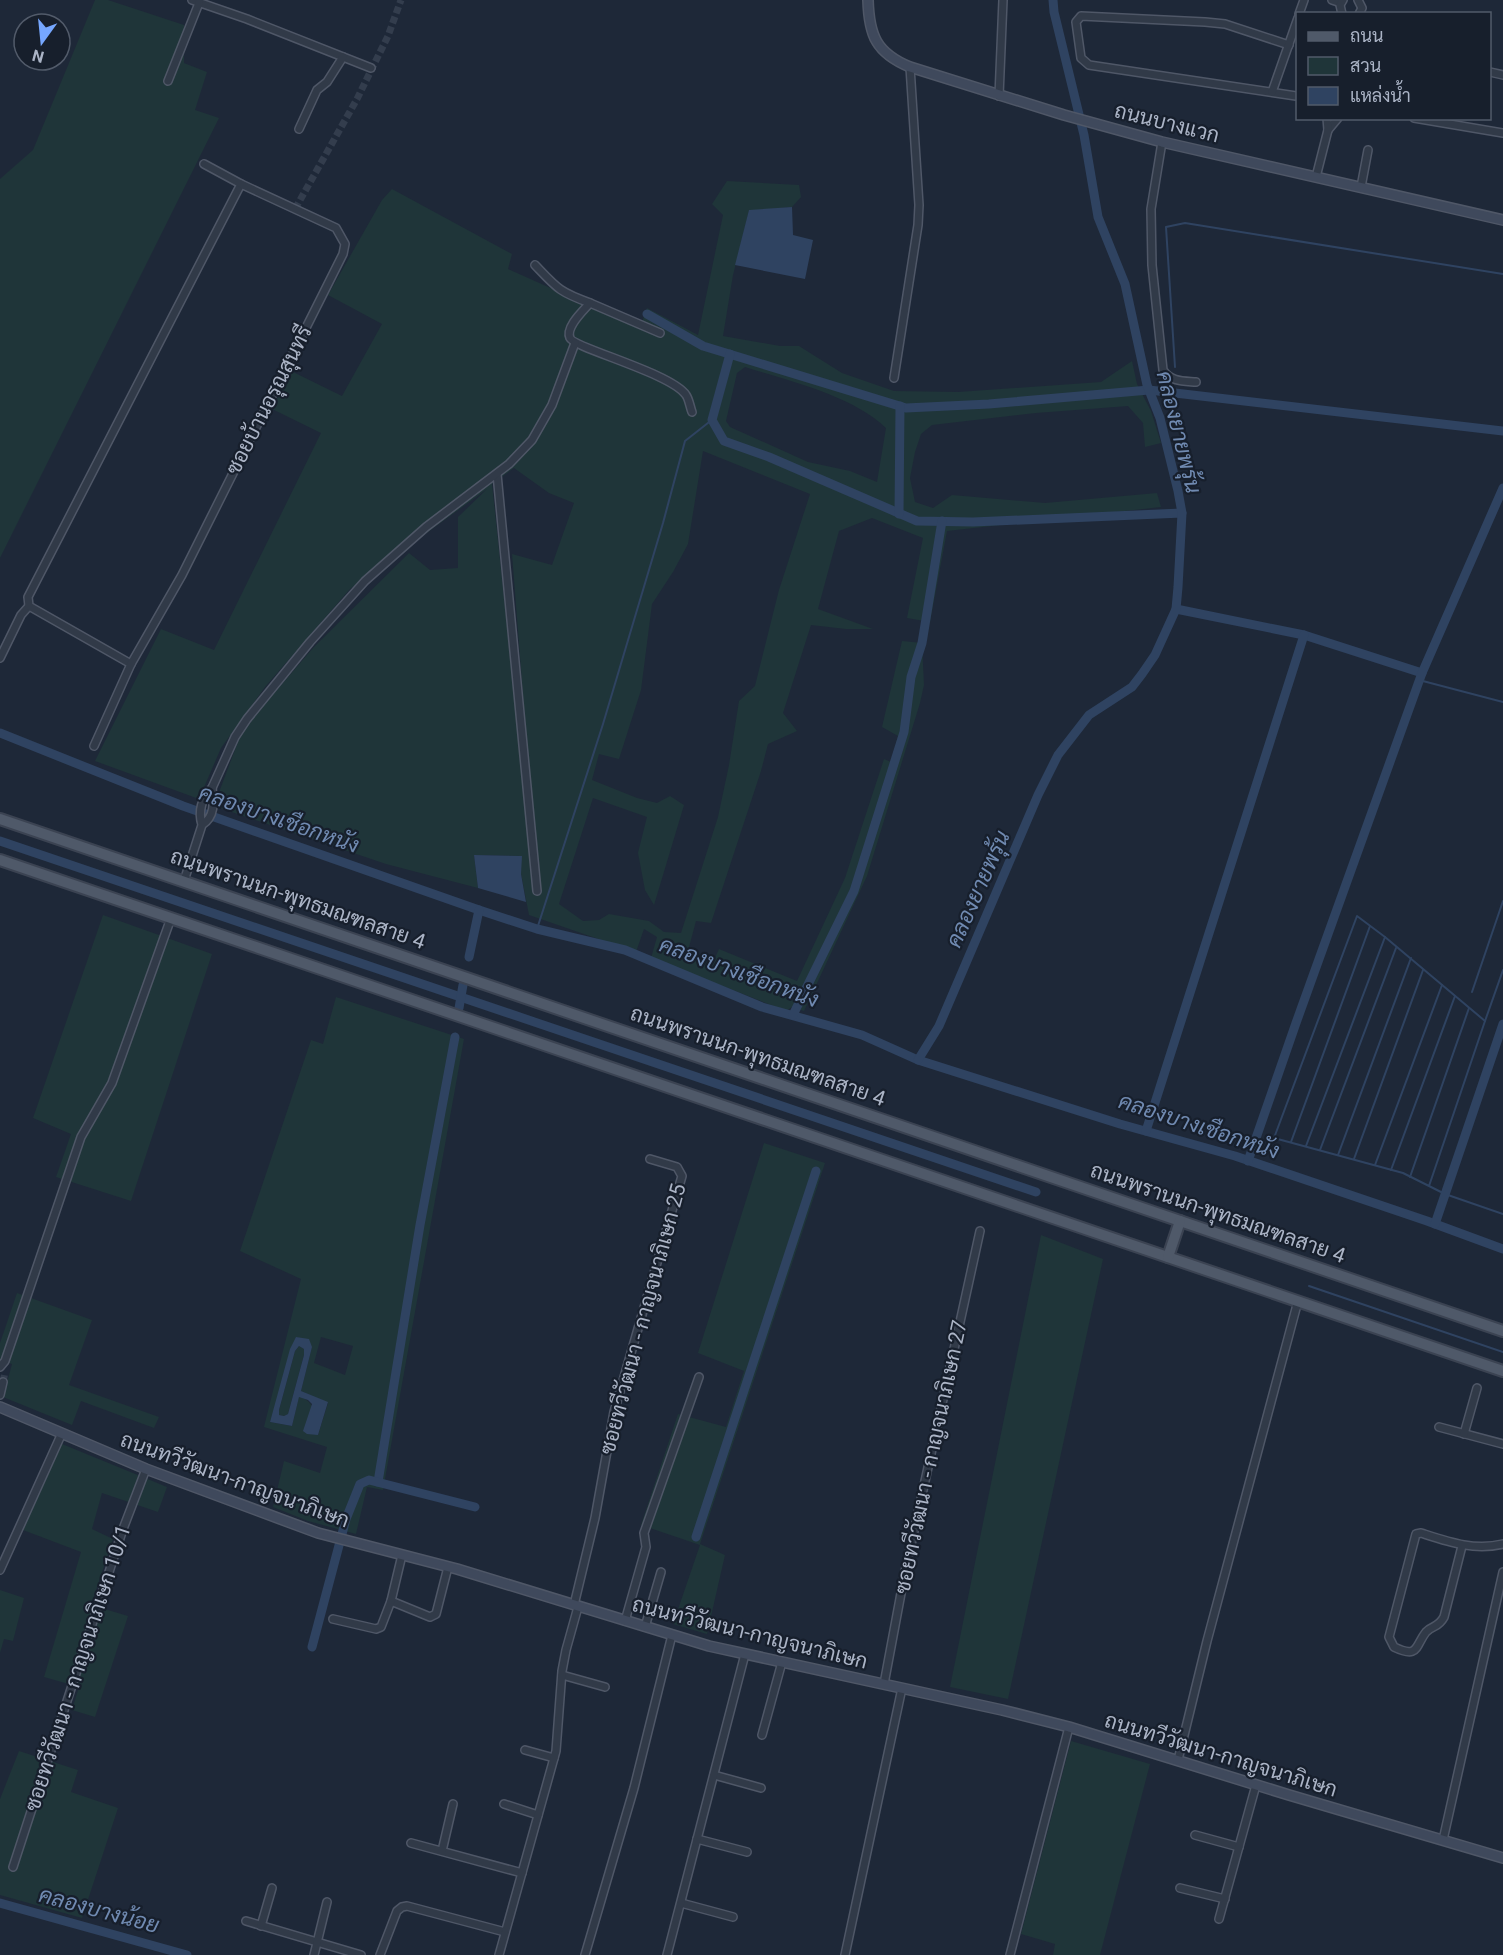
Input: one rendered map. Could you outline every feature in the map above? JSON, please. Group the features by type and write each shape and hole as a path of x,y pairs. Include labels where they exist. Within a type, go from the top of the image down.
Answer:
{"main road":[{"name":"ถนนพรานนก-พุทธมณฑลสาย 4","path":"0,819 1503,1330"},
{"path":"0,860 1503,1371"},
{"path":"1168,1257 1180,1221"}],"street":[{"name":"ถนนบางแวก","path":"868,0 870,26 875,40 884,52 910,67 999,96 1162,142 1503,220"},
{"path":"999,96 1003,0"},
{"path":"1332,0 1342,2"},
{"path":"168,81 195,1 371,68"},
{"path":"1289,45 1225,24 1205,21 1081,16 1076,22 1081,58 1089,65 1296,96"},
{"path":"1272,92 1296,24"},
{"path":"299,129 317,90 327,82 343,57"},
{"path":"894,378 918,214 910,67"},
{"path":"1316,177 1328,130 1327,120"},
{"path":"1328,130 1336,120"},
{"path":"1425,120 1503,133"},
{"path":"1162,142 1150,209 1152,265 1162,370 1167,377 1176,381 1196,382"},
{"path":"1361,187 1368,150"},
{"name":"ซอยบ้านอรุณสุนทรี","path":"94,746 131,664 182,575 343,254 345,244 336,228 241,184 204,164"},
{"path":"0,658 21,615 29,606 28,597 36,579 241,184"},
{"path":"535,265 555,287 566,294 660,333"},
{"path":"590,303 572,326 569,333 571,340 618,358 678,387 687,395 692,412"},
{"path":"203,822 212,812 210,795 212,788 235,737 246,719 310,642 365,581 426,526 520,455 532,440 552,405 575,343"},
{"path":"497,474 537,891"},
{"path":"29,606 131,664"},
{"path":"184,881 203,822 203,801 210,795"},
{"path":"3,1367 81,1137 112,1083 171,918"},
{"name":"ซอยทวีวัฒนา - กาญจนาภิเษก 25","path":"499,1955 554,1758 566,1650 595,1518 614,1412 682,1176 677,1167 650,1159"},
{"name":"ซอยทวีวัฒนา - กาญจนาภิเษก 27","path":"884,1684 905,1572 980,1231"},
{"path":"1178,1760 1207,1641 1298,1301"},
{"path":"625,1621 646,1547 644,1533 699,1377"},
{"path":"0,1395 3,1382"},
{"path":"1464,1434 1476,1388"},
{"name":"ถนนทวีวัฒนา-กาญจนาภิเษก","path":"0,1407 146,1469 323,1535 448,1567 672,1635 745,1654 1002,1710 1069,1727 1503,1858"},
{"path":"1439,1427 1503,1444"},
{"path":"0,1570 62,1433"},
{"name":"ซอยทวีวัฒนา - กาญจนาภิเษก 10/1","path":"13,1867 123,1529 146,1469"},
{"path":"1462,1546 1440,1625 1427,1631 1419,1646 1413,1651 1404,1652 1394,1647 1389,1636 1416,1534 1421,1533 1462,1546 1485,1547 1503,1544"},
{"path":"333,1619 376,1629 383,1624 402,1555"},
{"path":"391,1601 430,1617 433,1616 436,1614 448,1567"},
{"path":"645,1627 661,1572"},
{"path":"1443,1840 1503,1572"},
{"path":"585,1955 637,1779 672,1635"},
{"path":"667,1955 745,1654"},
{"path":"762,1735 782,1662"},
{"path":"562,1675 605,1687"},
{"path":"844,1955 902,1688"},
{"path":"1010,1955 1069,1727"},
{"path":"525,1750 554,1758"},
{"path":"714,1775 762,1788"},
{"path":"1219,1919 1256,1785"},
{"path":"442,1851 453,1804"},
{"path":"504,1804 538,1815"},
{"path":"1195,1835 1239,1847"},
{"path":"697,1839 747,1852"},
{"path":"411,1843 522,1873"},
{"path":"261,1926 272,1888"},
{"path":"1180,1888 1225,1899"},
{"path":"314,1955 327,1902"},
{"path":"681,1903 733,1917"},
{"path":"380,1955 397,1911 407,1906 505,1932"},
{"path":"246,1921 361,1955"}],"green space":[{"path":"95,0 108,0 184,25 184,63 207,72 195,110 219,118 0,558 0,179 33,150 65,72 72,72 72,56"},
{"path":"727,181 799,185 801,197 792,207 749,211 733,275 723,336 780,346 799,346 842,373 894,391 958,392 1101,382 1132,361 1137,384 1151,411 1161,443 1145,447 1143,423 1128,406 1036,413 932,425 921,434 915,452 910,478 915,502 933,508 952,495 1045,503 1157,493 1161,507 947,531 930,622 907,618 923,538 872,518 839,531 818,609 873,629 811,625 783,713 797,731 768,744 711,923 696,921 688,951 714,960 719,949 797,981 845,878 884,759 891,762 898,736 882,727 902,641 922,643 924,685 920,703 867,876 804,1011 792,1007 786,1011 651,958 657,937 644,929 636,952 529,915 521,874 521,856 474,855 478,888 386,864 220,808 218,795 239,739 258,712 313,648 409,553 430,570 458,568 458,517 487,489 350,589 265,687 221,748 199,799 95,761 161,629 214,650 321,433 272,409 291,371 342,396 382,324 328,295 382,200 392,189 512,254 508,269 640,328 647,308 698,335 723,215 712,204","holes":["745,367 838,398 872,416 886,428 877,482 850,471 808,462 730,427 726,421 737,373","703,451 810,494 779,590 755,686 739,701 718,817 681,933 664,932 649,921 609,914 599,920 583,921 559,904 593,798 647,817 638,853 645,890 654,905 684,805 670,796 657,803 637,798 592,780 599,754 619,759 641,690 652,604 688,544","514,468 549,493 574,503 552,565 512,554 530,784 529,834 492,484"]},
{"path":"103,915 212,954 131,1201 56,1177 71,1134 33,1118"},
{"path":"336,997 464,1039 383,1490 367,1487 356,1534 308,1521 273,1507 284,1461 320,1473 327,1447 264,1427 301,1279 240,1251 311,1040 323,1044","holes":["297,1337 312,1347 301,1391 328,1403 318,1435 312,1407 299,1396 292,1426 270,1422","321,1337 353,1346 345,1375 314,1363"]},
{"path":"764,1143 825,1163 700,1544 725,1555 707,1634 673,1624 700,1545 641,1525 678,1414 726,1427 744,1371 698,1353"},
{"path":"1041,1235 1103,1259 1008,1699 950,1687"},
{"path":"17,1293 92,1320 69,1385 159,1417 154,1428 81,1401 72,1425 3,1397 12,1364 0,1359 0,1343"},
{"path":"299,1346 304,1349 304,1355 288,1414 279,1415 295,1351"},
{"path":"62,1444 167,1487 158,1512 102,1493 92,1529 113,1539 91,1605 128,1616 95,1717 72,1710 79,1687 44,1677 81,1552 23,1530"},
{"path":"0,1590 24,1598 13,1641 4,1639 0,1653"},
{"path":"1071,1741 1150,1764 1100,1955 1053,1955 1055,1944 1021,1934"},
{"path":"19,1751 78,1770 71,1792 118,1808 82,1918 0,1895 0,1799"}],"water":[{"path":"792,207 793,235 813,240 805,279 735,265 749,210"},
{"path":"474,855 522,856 521,874 526,902 478,888"},
{"path":"296,1337 309,1339 312,1347 301,1391 328,1402 318,1435 307,1434 303,1431 312,1404 299,1397 292,1426 270,1422 290,1349","holes":["299,1346 304,1349 288,1414 279,1415 295,1351"]}],"waterway":[{"name":"คลองยายพรุ้น","path":"918,1060 939,1026 1038,795 1058,755 1089,715 1132,687 1155,655 1176,609 1182,513 1178,491 1160,418 1147,385 1125,284 1098,217 1084,135 1053,0"},
{"path":"1175,367 1166,227 1185,223 1503,274"},
{"path":"647,314 703,346 906,408 989,404 1149,390 1503,431"},
{"path":"730,354 712,420 724,441 769,457 917,521 973,522 1182,513"},
{"path":"899,514 900,406"},
{"path":"537,929 603,724 685,441 713,419"},
{"path":"1248,1161 1422,673 1503,488"},
{"path":"793,1015 854,891 904,732 911,677 922,643 942,521"},
{"path":"1176,609 1304,635 1422,673"},
{"path":"1146,1131 1304,635"},
{"path":"1419,680 1503,702"},
{"name":"คลองบางเชือกหนัง","path":"0,733 183,806 479,910 537,929 625,950 762,1007 862,1035 918,1060 1120,1124 1235,1156 1503,1249"},
{"path":"0,841 1036,1192"},
{"path":"1472,992 1503,901"},
{"path":"469,957 479,910"},
{"path":"1429,1186 1485,1021 1357,916 1274,1138 1403,1173 1445,1194 1503,1214"},
{"path":"1291,1142 1370,926"},
{"path":"1306,1146 1385,937"},
{"path":"1320,1150 1396,948"},
{"path":"1338,1155 1411,958"},
{"path":"1354,1159 1423,970"},
{"path":"1485,1021 1503,970"},
{"path":"459,1008 463,985"},
{"path":"1375,1165 1442,985"},
{"path":"1391,1170 1455,996"},
{"path":"1410,1177 1469,1008"},
{"path":"1435,1224 1503,1024"},
{"path":"378,1482 420,1225 455,1037"},
{"path":"696,1537 816,1171"},
{"path":"1309,1286 1503,1352"},
{"path":"312,1647 346,1519 360,1484 369,1480 475,1507"},
{"name":"คลองบางน้อย","path":"0,1903 187,1955"}],"tunnel":[{"path":"295,209 357,99 388,36 401,0"},
{"path":"3,1382 5,1372"}]}
